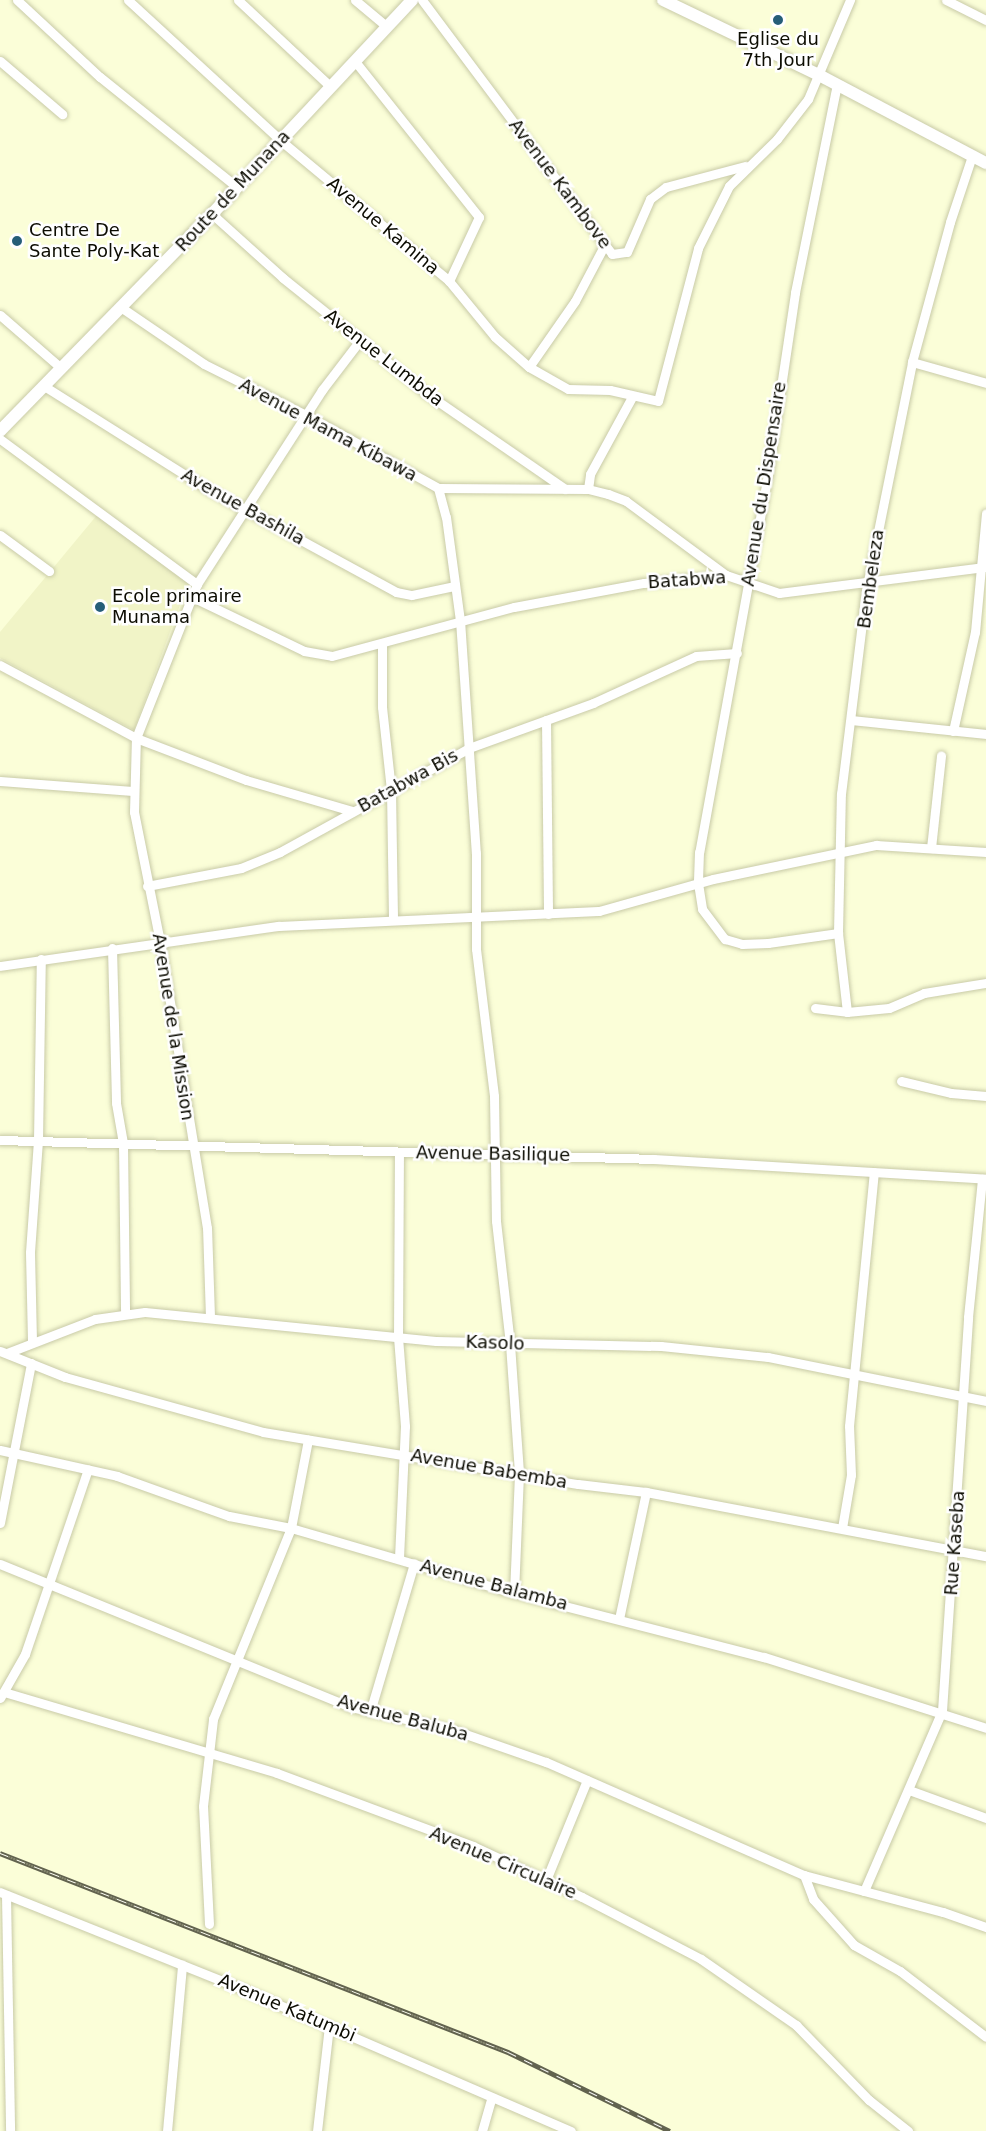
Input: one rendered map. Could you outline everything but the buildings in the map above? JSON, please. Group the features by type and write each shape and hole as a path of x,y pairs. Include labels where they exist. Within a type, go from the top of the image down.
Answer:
{"main road":[{"name":"Route de Munana","path":"0,431 213,214 385,25 412,0"},
{"path":"663,0 837,84 986,163"}],"street":[{"path":"17,0 100,77 237,187"},
{"name":"Avenue Kamina","path":"129,0 280,140 449,281 495,336 529,367 568,389 610,390 632,397 658,401 698,248 729,186 748,165"},
{"path":"238,0 330,86"},
{"path":"355,0 385,25"},
{"name":"Avenue Kambove","path":"422,0 612,254 627,252 650,199 666,187 748,165"},
{"path":"748,165 789,124 819,75 850,0"},
{"path":"946,0 986,20"},
{"path":"354,60 479,217 449,281"},
{"path":"0,61 62,114"},
{"name":"Avenue du Dispensaire","path":"837,84 795,294 750,580 699,852 698,884 702,909 725,939 741,944 768,943 838,933"},
{"name":"Bembeleza","path":"847,1012 838,933 841,794 868,579 912,362 950,222 972,156"},
{"name":"Avenue Lumbda","path":"213,214 282,278 459,417 565,489"},
{"path":"529,367 575,301 604,246"},
{"name":"Avenue Mama Kibawa","path":"122,308 204,364 306,415 438,488 446,517 460,620 476,853 475,915 480,993 492,1072 496,1221 510,1344 519,1474 514,1593"},
{"path":"0,315 61,368"},
{"path":"192,597 196,584 230,528 246,508 306,415 361,339"},
{"path":"912,362 986,383"},
{"name":"Avenue Bashila","path":"44,386 133,445 396,592 412,595 454,586"},
{"path":"588,489 591,474 632,397"},
{"path":"0,439 196,584"},
{"path":"438,488 588,489 626,501 726,575"},
{"path":"953,731 975,633 986,514"},
{"path":"0,535 49,571"},
{"name":"Batabwa","path":"192,597 317,656 332,656 382,644 460,620 644,583 726,575 750,580 779,593 868,579 982,568"},
{"name":"Avenue de la Mission","path":"192,597 136,738 133,791 147,886 160,942 207,1228 210,1317"},
{"path":"382,644 382,707 391,790 393,919"},
{"name":"Batabwa Bis","path":"147,886 241,868 280,852 469,748 546,720 696,656 737,653"},
{"path":"0,665 136,738 246,780 352,812"},
{"path":"546,720 548,915"},
{"path":"851,720 986,734"},
{"path":"931,848 941,756"},
{"path":"0,781 133,791"},
{"path":"0,966 112,948 278,926 599,911 698,884 876,845 986,852"},
{"path":"112,948 116,1103 123,1143 125,1312"},
{"path":"32,1341 30,1252 38,1140 41,959"},
{"path":"815,1008 847,1012 890,1008 924,993 986,983"},
{"path":"901,1081 951,1093 986,1096"},
{"name":"Avenue Basilique","path":"0,1140 495,1156 643,1158 984,1179"},
{"path":"399,1152 398,1337 404,1455 399,1558"},
{"path":"842,1528 851,1476 849,1426 874,1172"},
{"name":"Rue Kaseba","path":"864,1891 942,1711 964,1399 984,1179"},
{"name":"Kasolo","path":"4,1352 125,1312 210,1317 398,1337 510,1344 661,1346 768,1357 856,1373 964,1399 986,1401"},
{"name":"Avenue Babemba","path":"4,1352 65,1377 184,1411 308,1440 646,1492 986,1556"},
{"path":"0,1522 15,1455 31,1363"},
{"path":"209,1924 203,1829 213,1719 291,1528 308,1440"},
{"name":"Avenue Balamba","path":"0,1450 88,1469 229,1516 291,1528 514,1593 619,1619 942,1711 986,1728"},
{"path":"2,1695 26,1654 88,1469"},
{"path":"619,1619 646,1492"},
{"path":"370,1712 414,1563"},
{"name":"Avenue Baluba","path":"0,1564 310,1691 370,1712 452,1729 587,1780 804,1875 986,1927"},
{"name":"Avenue Circulaire","path":"2,1695 209,1750 473,1846 546,1880 654,1934 735,1980 796,2025 869,2100 908,2131"},
{"path":"546,1880 587,1780"},
{"path":"909,1790 986,1818"},
{"path":"804,1875 813,1899 854,1946 900,1971 986,2037"},
{"path":"3,1894 10,2131"},
{"name":"Avenue Katumbi","path":"3,1894 329,2026 571,2131"},
{"path":"167,2131 182,1965"},
{"path":"317,2131 329,2026"},
{"path":"482,2131 492,2097"}],"shaded area":[{"name":"Ecole primaire Munama","path":"97,515 188,583 134,730 0,658 0,632"}],"railway":[{"path":"0,1853 508,2052 670,2131"}],"place":[{"name":"Eglise du 7th Jour","path":"778,20"},
{"name":"Centre De Sante Poly-Kat","path":"17,241"},
{"name":"Ecole primaire Munama","path":"100,607"}]}
